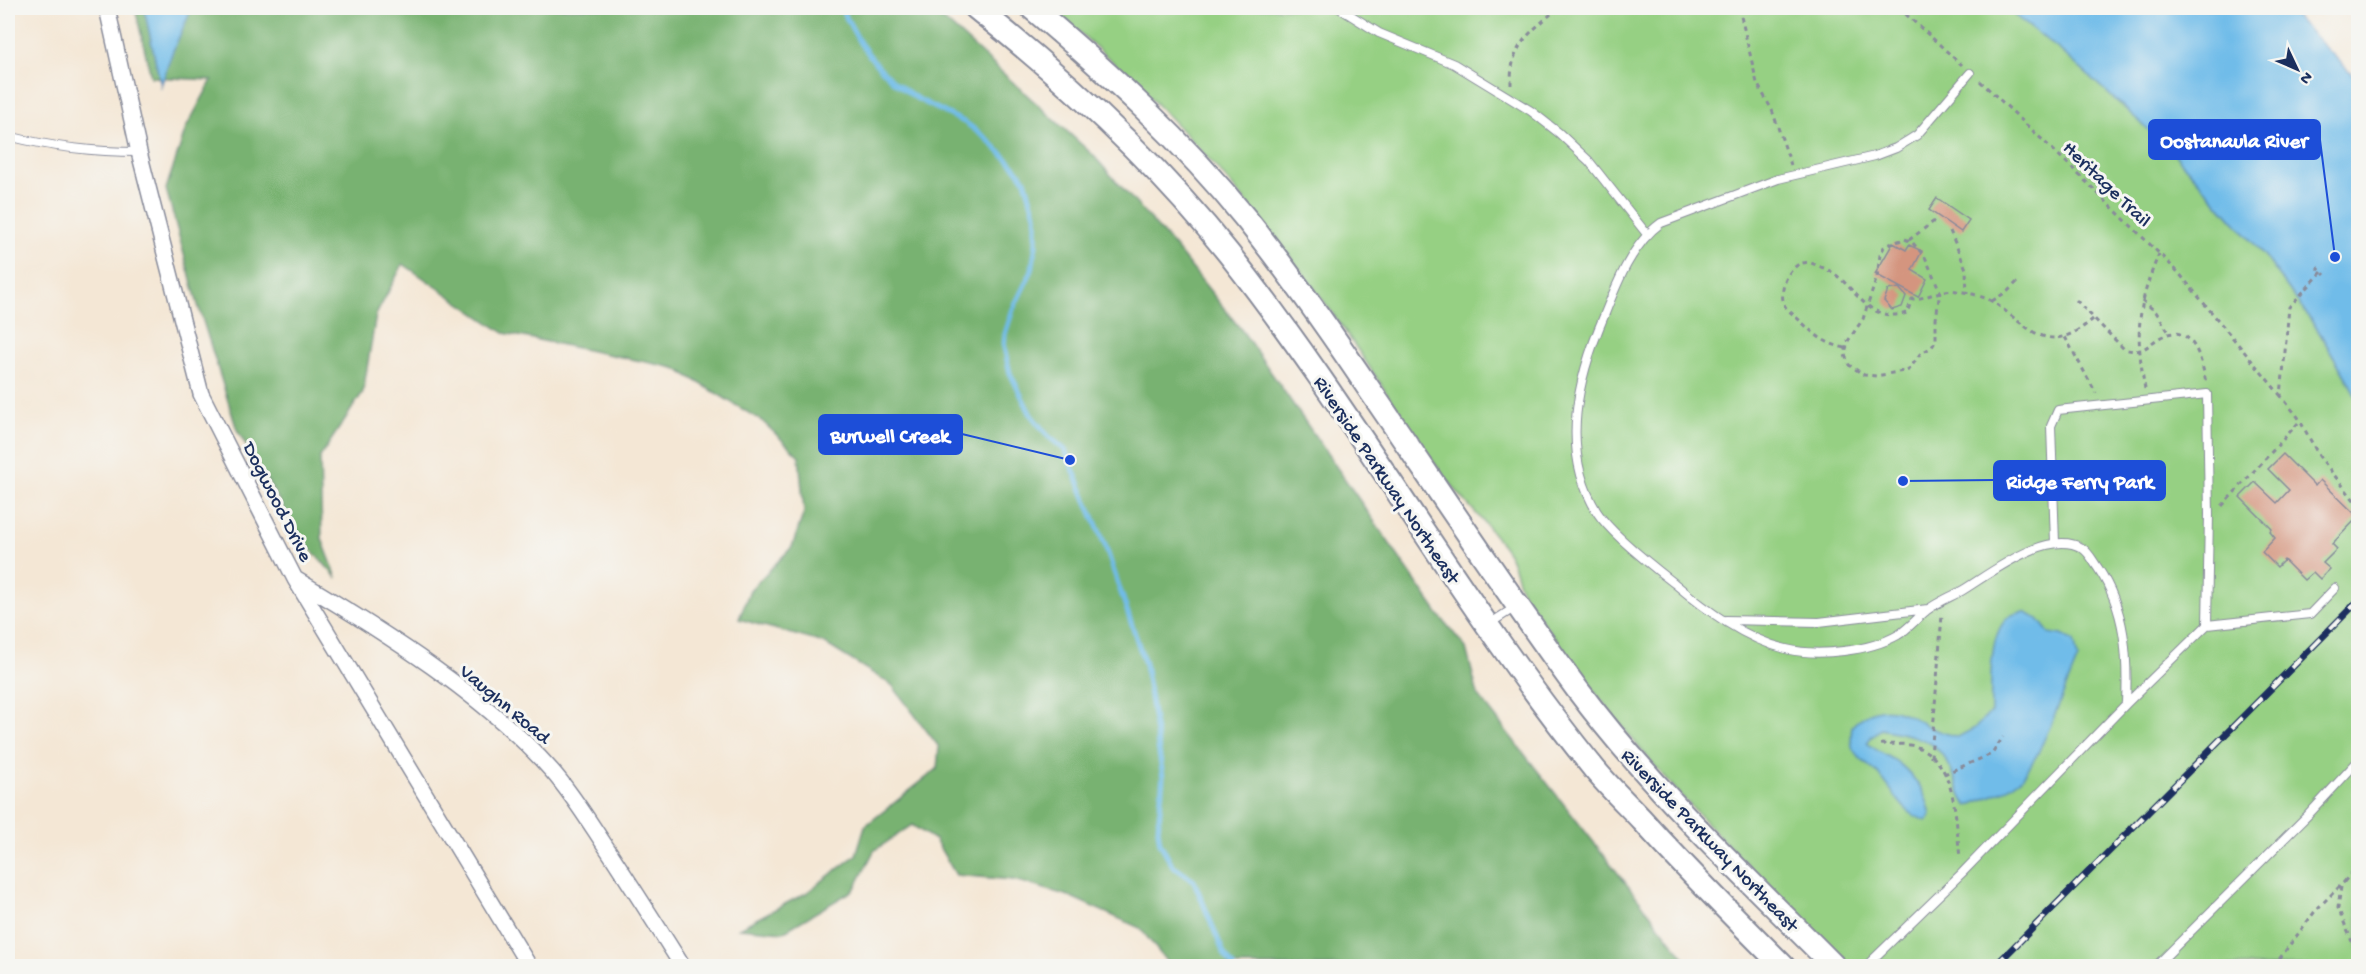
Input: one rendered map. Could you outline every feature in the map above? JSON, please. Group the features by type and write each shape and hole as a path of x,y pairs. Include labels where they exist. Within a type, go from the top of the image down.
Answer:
{"main road":[{"name":"Riverside Parkway Northeast","path":"976,8 1055,72 1100,114 1147,160 1229,254 1287,331 1489,625 1597,771 1684,866 1784,966"},
{"name":"Riverside Parkway Northeast","path":"1032,8 1092,58 1162,124 1246,219 1329,330 1518,605 1613,736 1657,786 1834,966"}],"street":[{"name":"Dogwood Drive","path":"107,8 139,152 201,394 295,579 529,966"},
{"name":"Vaughn Road","path":"295,579 412,654 521,738 553,772 580,807 682,965"}],"lane":[{"path":"1339,8 1379,33 1454,64 1512,99 1559,133 1589,161 1647,233"},
{"path":"1970,73 1917,135 1896,148 1875,156 1794,175 1754,188 1661,224 1647,233 1621,278 1593,340 1575,415 1576,456 1584,483 1598,513 1656,569 1742,632 1786,650 1815,653 1876,644 1898,635 1928,609 2028,551 2055,543 2082,548 2102,574 2116,604 2126,639 2128,664 2126,704"},
{"path":"8,135 36,143 97,152 139,152"},
{"path":"2055,543 2051,426 2058,410 2207,394 2209,520 2207,625"},
{"path":"1866,966 1962,873 2126,704 2207,625 2310,614 2335,588"},
{"path":"1489,625 1518,605"},
{"path":"1724,620 1819,622 1928,609"},
{"path":"2157,966 2308,815 2358,761"}],"path":[{"path":"1512,99 1510,68 1518,47 1523,39 1557,8"},
{"path":"1739,8 1757,83 1772,110 1794,175"},
{"name":"Heritage Trail","path":"1899,8 2068,164 2210,308 2232,339 2281,396 2300,422 2319,456 2358,505"},
{"path":"1909,240 1925,257 1940,291 1936,340 1932,347 1920,354 1909,370 1876,376 1860,374 1849,365 1845,348 1863,319 1877,277 1880,255 1884,247 1909,240 1936,219"},
{"path":"1950,231 1966,269 1967,294"},
{"path":"2148,401 2138,352 2142,300 2159,254"},
{"path":"1845,348 1826,342 1810,333 1802,320 1785,308 1782,294 1791,270 1796,265 1813,264 1832,272 1863,304 1892,317 1907,313 1912,299 1926,297 1940,291 1957,291 1992,302 2028,330 2051,338 2065,337 2081,330 2093,319"},
{"path":"2281,396 2289,307 2323,273 2317,267"},
{"path":"1992,302 2018,281"},
{"path":"2076,300 2118,345 2134,352 2170,334 2180,334 2189,339 2196,348 2204,372 2207,394"},
{"path":"2142,300 2156,312 2170,334"},
{"path":"2065,337 2103,405"},
{"path":"2209,520 2300,422"},
{"path":"1931,757 1943,601"},
{"path":"1944,774 1992,754 2003,737"},
{"path":"1881,744 1913,745 1924,750 1944,774 1951,788 1954,804 1962,873"},
{"path":"2358,865 2339,889 2338,908 2358,956"},
{"path":"2274,966 2316,910 2345,881"}],"green space":[{"path":"135,8 926,8 951,26 1092,154 1175,247 1243,332 1439,615 1466,648 1478,695 1691,966 1170,966 1140,928 1069,896 1014,880 956,875 935,840 912,825 874,851 854,890 783,932 739,928 806,893 856,855 865,826 937,769 939,747 892,685 824,643 739,619 750,590 792,547 804,512 799,456 762,421 675,368 504,333 403,264 376,315 363,392 320,457 322,539 337,578 303,541 237,430 198,305 166,189 186,128 212,80 151,77"},
{"path":"1050,8 2005,8 2061,51 2168,147 2265,256 2318,330 2358,402 2358,966 1851,966 1707,823 1661,773 1608,709 1526,598 1507,552 1435,464 1332,313 1257,215 1159,106 1124,72"}],"water":[{"path":"144,8 192,8 172,53 161,86"},
{"path":"2005,8 2287,8 2358,80 2358,402 2318,330 2265,256 2168,147 2061,51"},
{"path":"2024,612 2038,619 2049,633 2062,635 2074,641 2078,658 2037,755 2022,778 2005,790 1968,806 1962,798 1950,767 1936,748 1928,742 1881,729 1867,743 1899,763 1917,783 1926,799 1931,816 1927,821 1918,818 1900,803 1880,776 1853,749 1852,726 1872,712 1891,710 1958,737 1975,728 1991,712 1992,661 1997,634 2010,616"}],"building":[{"path":"1937,198 1969,220 1961,232 1929,210"},
{"path":"1893,243 1906,250 1909,245 1922,251 1912,270 1927,279 1918,297 1875,274"},
{"path":"1899,288 1906,296 1902,307 1892,310 1884,301 1888,290"},
{"path":"2283,454 2315,486 2320,480 2358,517 2332,544 2337,549 2323,563 2330,569 2320,579 2313,572 2304,580 2284,560 2277,567 2262,552 2275,538 2270,532 2272,529 2240,497 2255,482 2277,503 2289,490 2268,469"}],"waterway":[{"path":"841,8 860,43 894,82 916,98 966,123 987,139 1025,180 1036,218 1036,244 1032,270 1013,309 1005,334 1004,347 1010,373 1031,415 1048,436 1065,450 1105,545 1145,664 1163,777 1158,830 1160,843 1173,866 1194,881 1224,954 1233,966"}],"railway":[{"path":"1995,966 2358,601"}],"place":[{"name":"Oostanaula River","path":"2335,257"},
{"name":"Burwell Creek","path":"1070,460"},
{"name":"Ridge Ferry Park","path":"1903,481"}]}
